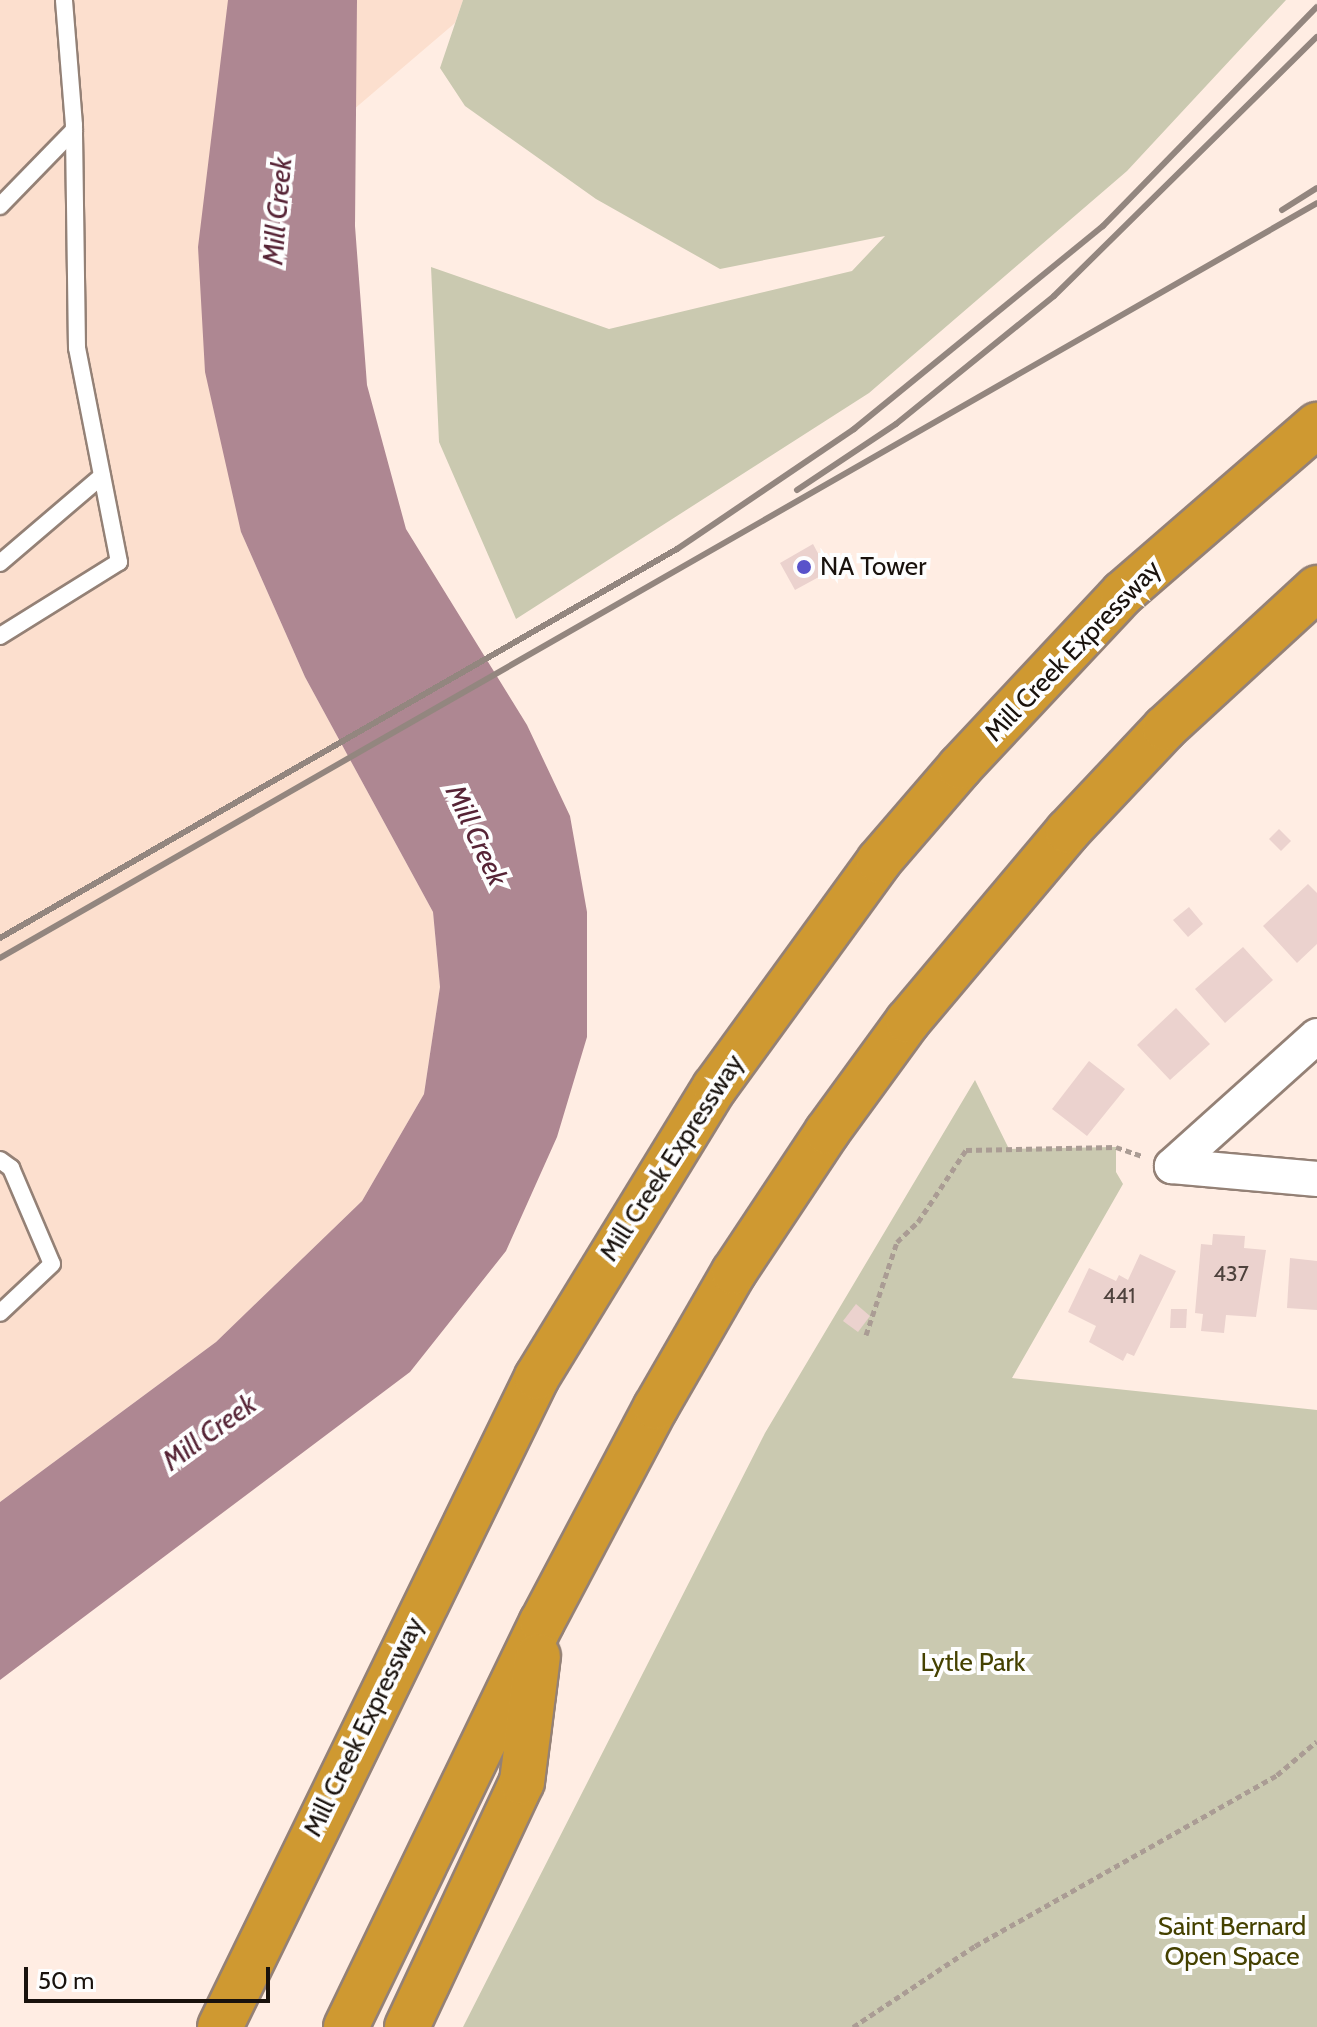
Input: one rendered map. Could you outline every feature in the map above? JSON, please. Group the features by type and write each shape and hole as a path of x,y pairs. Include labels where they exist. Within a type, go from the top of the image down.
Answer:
{"highway":[{"name":"Mill Creek Expressway","path":"220,2027 537,1377 715,1087 879,861 960,767 1123,593 1317,425"},
{"path":"346,2027 542,1622 734,1272 908,1021 1068,831 1143,750 1317,588"},
{"path":"407,2027 522,1782 542,1622"}],"street":[{"path":"1172,1166 1317,1036"},
{"path":"1172,1166 1317,1179"}],"lane":[{"path":"0,636 119,562 77,348 74,130 64,0"},
{"path":"0,206 74,130"},
{"path":"0,563 102,476"},
{"path":"0,1160 11,1168 52,1264 0,1313"}],"path":[{"path":"866,1335 897,1242 918,1222 966,1150 1116,1147 1172,1166"},
{"path":"853,2027 975,1946 1277,1775 1317,1741"}],"shaded area":[{"path":"0,0 463,0 455,23 278,174 241,532 305,677 433,912 440,987 424,1094 362,1201 216,1342 0,1502"}],"green space":[{"path":"463,0 1286,0 1127,171 869,393 516,619 439,442 431,267 609,329 852,271 885,236 720,269 596,199 465,106 440,68"},
{"name":"Lytle Park","path":"975,1080 1009,1149 1116,1147 1116,1172 1123,1184 1012,1378 1317,1410 1317,2027 463,2027 765,1433"}],"water":[{"name":"Mill Creek","path":"228,0 357,0 355,226 367,385 406,529 527,725 570,816 587,912 587,1037 557,1137 506,1251 410,1372 0,1680 0,1502 216,1342 362,1201 424,1094 440,987 433,912 305,677 241,532 205,372 198,247"}],"building":[{"name":"NA Tower","path":"813,544 828,572 795,590 780,563"},
{"path":"1279,829 1291,841 1281,851 1269,839"},
{"path":"1308,884 1317,893 1317,944 1297,963 1263,926"},
{"path":"1189,907 1203,924 1188,937 1173,920"},
{"path":"1243,947 1273,980 1225,1023 1195,989"},
{"path":"1176,1008 1210,1044 1170,1080 1137,1045"},
{"path":"1089,1061 1125,1089 1087,1136 1052,1109"},
{"path":"1213,1234 1245,1236 1244,1248 1266,1250 1256,1317 1226,1315 1224,1333 1201,1331 1203,1314 1195,1313 1201,1244 1212,1245"},
{"path":"1140,1254 1176,1271 1134,1356 1127,1353 1123,1361 1089,1342 1096,1326 1068,1312 1089,1268 1116,1281 1119,1275 1128,1280"},
{"path":"1290,1258 1317,1261 1317,1310 1287,1308"},
{"path":"856,1304 870,1316 858,1332 843,1321"},
{"path":"1171,1309 1187,1309 1186,1328 1170,1328"}],"railway":[{"path":"0,938 677,549 854,429 1103,226 1317,7"},
{"path":"797,490 896,424 1054,296 1317,37"},
{"path":"1282,210 1317,188"},
{"path":"0,958 1317,203"}],"place":[{"name":"NA Tower","path":"804,567"}],"park label":[{"name":"Saint Bernard Open Space","path":"1232,1942"}]}
